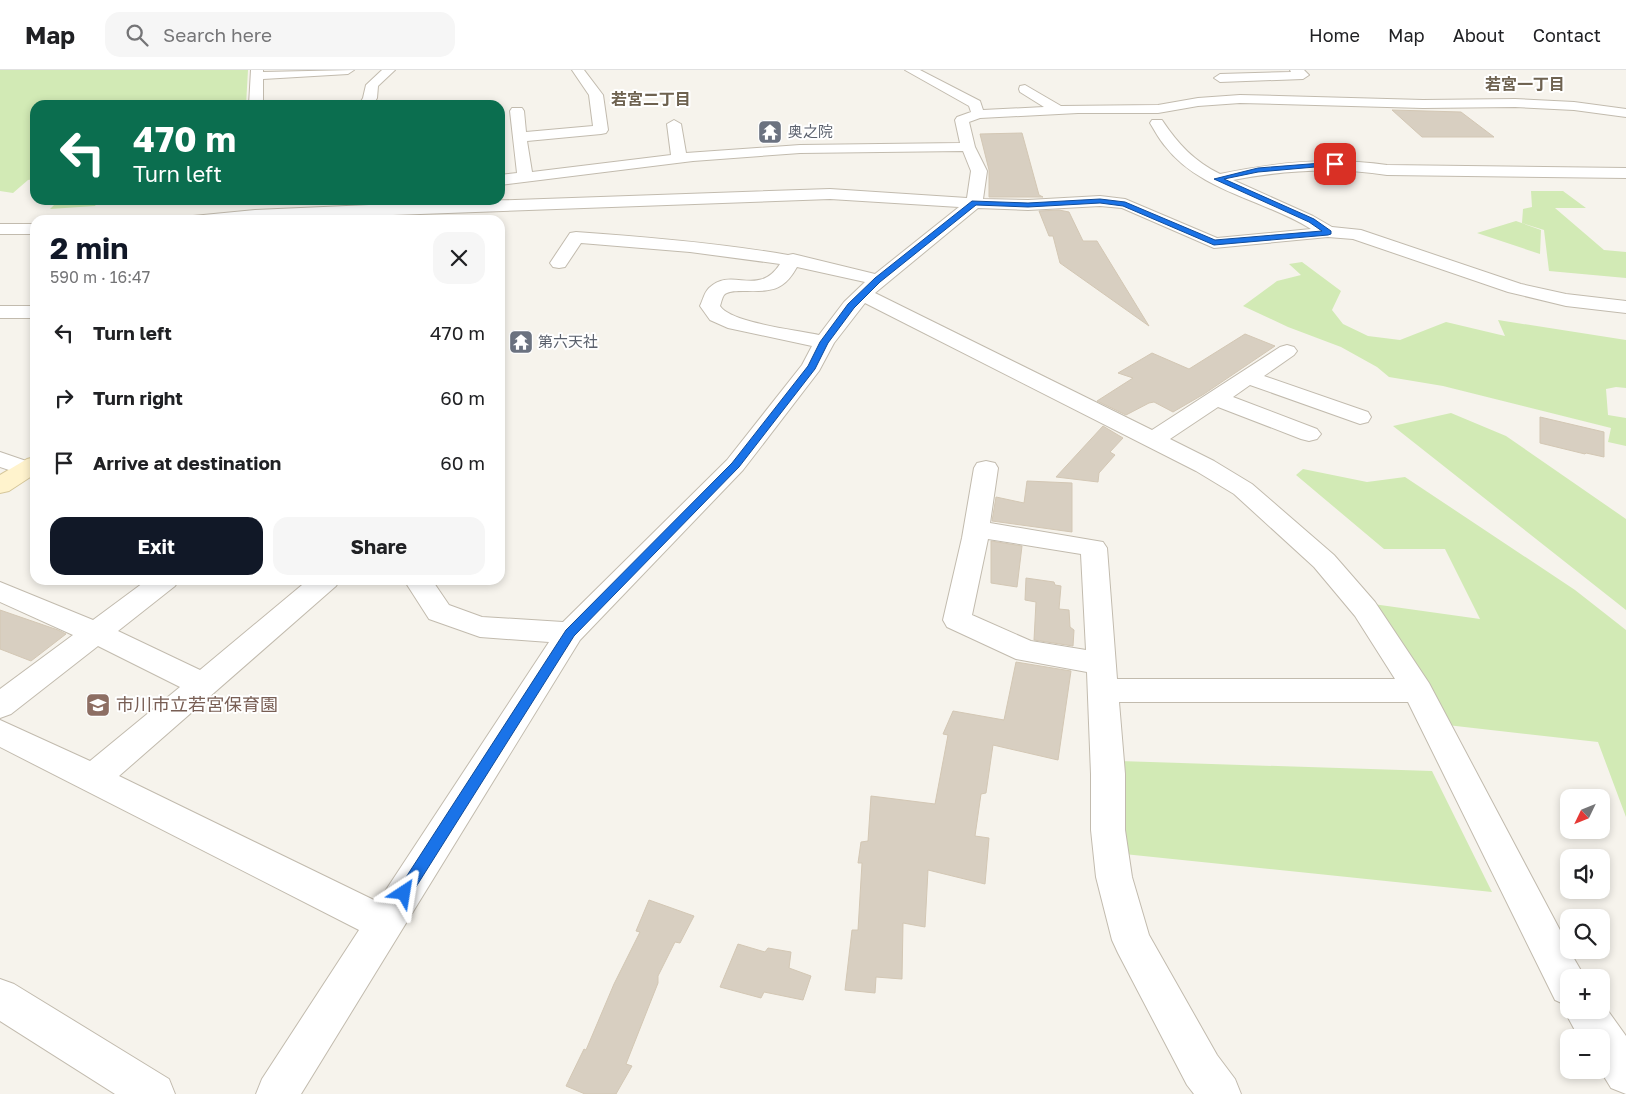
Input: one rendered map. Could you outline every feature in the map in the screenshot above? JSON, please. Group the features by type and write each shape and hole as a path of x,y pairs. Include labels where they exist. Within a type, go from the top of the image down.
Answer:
{"street":[{"path":"256,100 257,73 348,70"},
{"path":"369,100 372,85 389,70"},
{"path":"519,137 601,130 596,96 578,70"},
{"path":"910,70 975,104 978,114"},
{"path":"1240,99 1216,76 1303,75 1296,70"},
{"path":"1025,90 1059,110"},
{"path":"277,1094 570,633 735,465 812,367 824,342 851,306 870,287 974,203 979,170 968,147 962,120 978,114 1059,110 1158,109 1198,102 1240,99 1423,104 1515,104 1574,106 1626,112"},
{"path":"517,111 525,177"},
{"path":"1157,123 1164,136 1184,159 1218,179 1311,220 1328,232"},
{"path":"674,124 679,159"},
{"path":"505,179 679,159 800,149 968,147"},
{"path":"1218,179 1258,170 1335,164 1361,165 1387,170 1626,173"},
{"path":"219,215 259,205 366,215 830,194 1028,205 1100,201 1125,204 1214,243 1328,232 1355,234 1515,288 1566,300 1626,308"},
{"path":"0,229 30,229"},
{"path":"559,263 576,237 708,248 792,259 870,287 1153,440 1205,466 1243,489 1324,561 1366,609 1418,691 1560,969"},
{"path":"792,259 776,282 768,285 733,285 716,292 710,306 712,312 721,319 735,324 824,342"},
{"path":"0,312 30,312"},
{"path":"1153,440 1287,351"},
{"path":"1248,377 1360,417"},
{"path":"1216,398 1309,434"},
{"path":"0,459 30,467"},
{"path":"0,486 30,468"},
{"path":"986,468 977,529 957,620 1026,650 1101,677 1418,691"},
{"path":"977,529 1094,548 1108,774 1108,830 1114,877 1131,940 1202,1070 1220,1094"},
{"path":"0,706 158,585"},
{"path":"93,778 320,585"},
{"path":"421,585 439,612 480,627 570,633"},
{"path":"0,590 96,633 203,685"},
{"path":"0,732 384,924"},
{"path":"0,998 154,1094"},
{"path":"1590,1019 1626,1073"}],"green space":[{"path":"0,70 248,70 246,100 30,100 30,180 13,193 0,191"},
{"path":"1531,191 1563,191 1586,208 1555,208 1604,250 1626,252 1626,278 1549,271 1544,230 1522,223 1523,209 1532,207"},
{"path":"54,205 96,205 95,206 50,209"},
{"path":"1516,221 1541,230 1540,254 1477,233"},
{"path":"1302,262 1341,291 1332,310 1343,324 1368,336 1400,340 1446,322 1505,336 1498,320 1626,340 1626,388 1606,389 1608,415 1626,418 1626,446 1608,442 1611,428 1443,386 1389,377 1377,367 1341,347 1288,327 1243,306 1277,281 1301,275 1289,264"},
{"path":"1451,413 1506,436 1626,519 1626,610 1393,426"},
{"path":"1303,469 1367,482 1405,477 1575,590 1626,630 1626,817 1598,742 1447,725 1373,604 1480,619 1445,549 1384,549 1296,475"},
{"path":"1119,761 1432,771 1492,892 1124,854"}],"building":[{"path":"1392,110 1461,112 1494,137 1422,137"},
{"path":"1022,133 1039,195 1043,197 989,197 989,170 980,134"},
{"path":"1059,210 1069,212 1083,241 1097,241 1149,326 1060,263 1053,236 1049,236 1039,211"},
{"path":"1245,334 1275,346 1204,394 1173,412 1154,402 1126,415 1097,401 1133,378 1118,373 1152,353 1189,369"},
{"path":"1540,417 1604,432 1604,457 1540,443"},
{"path":"1103,426 1123,438 1110,452 1115,455 1099,473 1098,482 1056,477"},
{"path":"1027,481 1072,483 1072,532 992,521 996,497 1024,503"},
{"path":"991,541 1022,546 1017,587 991,583"},
{"path":"1026,578 1054,582 1055,585 1061,586 1059,609 1069,610 1070,627 1074,630 1073,646 1034,640 1036,602 1025,600"},
{"path":"0,610 66,634 31,661 0,649"},
{"path":"1016,662 1071,671 1058,760 993,745 986,793 981,794 975,836 989,838 985,884 928,870 925,927 903,923 902,979 876,977 875,993 845,990 852,930 858,930 862,863 858,863 861,842 868,841 871,796 935,804 948,735 943,734 953,711 1004,720"},
{"path":"649,900 694,916 680,943 675,942 658,976 658,983 626,1064 632,1066 616,1094 585,1094 566,1086 584,1049 586,1050 614,984 640,932 636,931"},
{"path":"738,944 765,952 768,948 791,952 789,968 811,976 803,1000 764,992 761,998 720,987"}],"place":[{"name":"奥之院","path":"770,132"},
{"name":"第六天社","path":"521,342"},
{"name":"市川市立若宮保育園","path":"98,705"}],"district":[{"name":"若宮一丁目","path":"1525,84"},
{"name":"若宮二丁目","path":"651,99"}],"route":[{"path":"404,893 570,633 735,465 812,367 824,342 851,306 878,280 974,203 1028,205 1100,201 1125,204 1214,243 1262,240 1328,232 1311,220 1218,179 1258,170 1335,164"}]}
